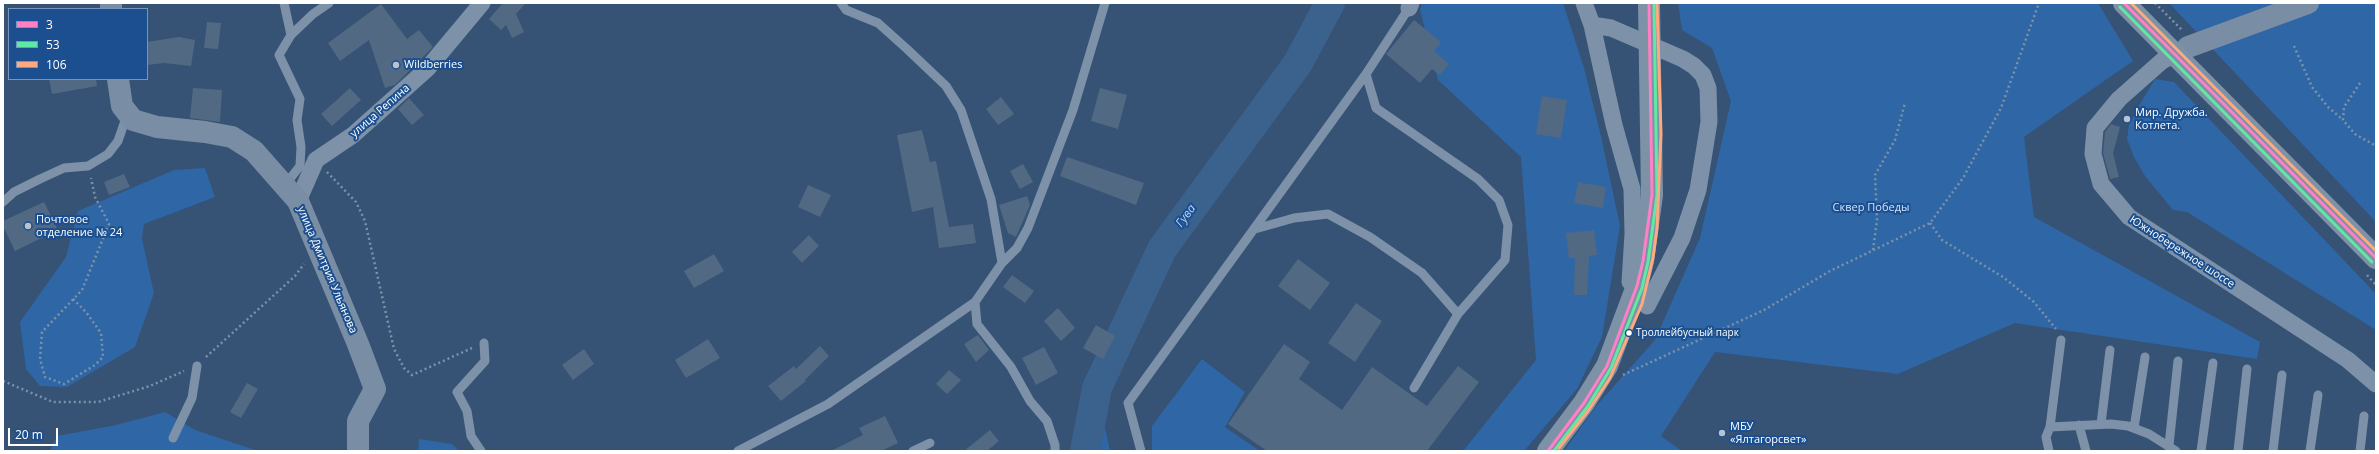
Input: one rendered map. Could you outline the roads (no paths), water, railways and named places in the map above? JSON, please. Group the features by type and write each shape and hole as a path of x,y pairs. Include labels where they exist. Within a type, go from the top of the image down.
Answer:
{"highway":[{"path":"2124,3 2180,52 2376,238"},
{"path":"2145,3 2180,52 2376,258"},
{"path":"1548,451 1584,403 1607,366 1637,286 1648,229 1652,195 1656,71 1655,5"},
{"path":"1564,451 1592,414 1614,380 1647,306 1662,228 1666,134 1656,71"}],"street":[{"name":"улица Репина","path":"292,193 316,160 353,135 427,69 482,3"},
{"path":"1584,3 1592,25 1614,125 1632,189 1632,264 1621,331"},
{"path":"2180,52 2308,3"},
{"path":"1592,25 1611,28 1683,59 1694,66 1703,75 1708,88 1709,122 1698,190 1682,238 1647,306"},
{"name":"Южнобережное шоссе","path":"2180,52 2119,99 2095,128 2092,154 2101,184 2129,217 2348,360 2376,384"},
{"path":"118,80 122,106 127,115"},
{"name":"улица Дмитрия Ульянова","path":"127,115 133,120 157,127 205,132 232,137 254,151 292,193 318,244 374,389 358,421 358,451"}],"lane":[{"path":"284,3 291,35"},
{"path":"292,193 300,166 301,147 297,120 300,99 279,55 291,35 313,14 329,3"},
{"path":"841,3 846,10 878,23 946,86 961,110 991,199 1002,263"},
{"path":"738,451 828,404 975,302 1002,263 1017,248 1028,228 1073,110 1105,3"},
{"path":"1141,451 1128,403 1366,74 1410,6"},
{"path":"1366,74 1376,108 1478,179 1500,200 1508,225 1505,260 1458,314 1414,388"},
{"path":"3,202 14,192 46,176 64,168 88,166 108,154 118,141 127,115"},
{"path":"1255,229 1294,218 1328,214 1370,237 1422,273 1458,314"},
{"path":"975,302 977,324 1011,367 1030,400 1047,421 1056,445 1054,451"},
{"path":"2049,451 2046,437 2050,427 2061,340"},
{"path":"480,451 471,436 467,411 457,392 485,361 484,343"},
{"path":"2101,424 2110,350"},
{"path":"2134,428 2145,357"},
{"path":"2169,445 2178,361"},
{"path":"2201,451 2213,363"},
{"path":"173,438 192,398 197,366"},
{"path":"2238,451 2247,369"},
{"path":"2273,451 2282,375"},
{"path":"2310,451 2318,395"},
{"path":"2360,451 2364,416"},
{"path":"2050,427 2111,424 2134,428 2169,445 2176,451"},
{"path":"2079,425 2086,451"},
{"path":"913,451 930,443"}],"waterway":[{"name":"Гува","path":"1085,451 1097,388 1162,249 1298,63 1330,3"}],"place":[{"name":"Wildberries","path":"396,65"},
{"name":"Мир. Дружба. Котлета.","path":"2127,119"},
{"name":"Почтовое отделение № 24","path":"28,226"},
{"name":"Троллейбусный парк","path":"1629,333"},
{"name":"МБУ «Ялтагорсвет»","path":"1722,433"}],"park label":[{"name":"Сквер Победы","path":"1871,208"}]}
